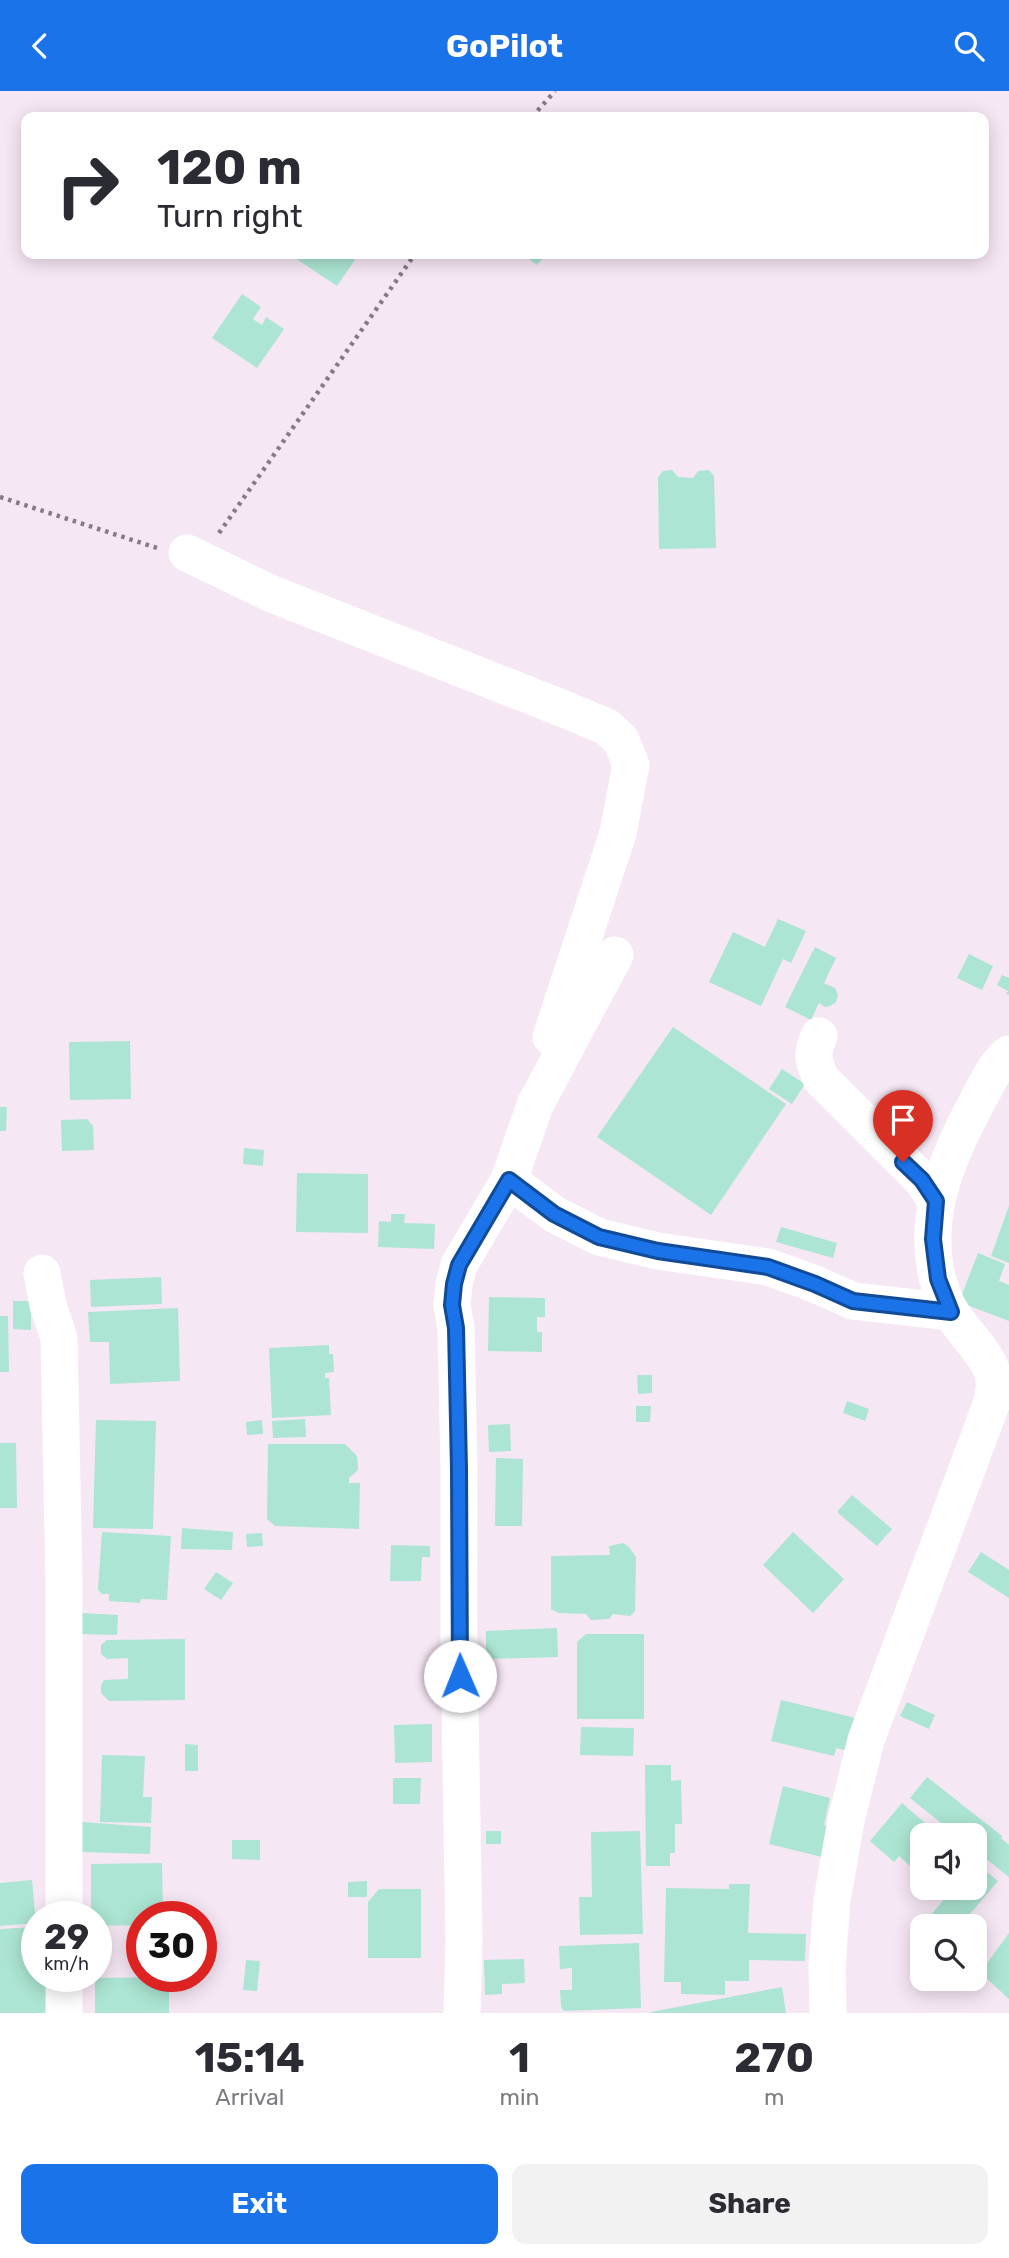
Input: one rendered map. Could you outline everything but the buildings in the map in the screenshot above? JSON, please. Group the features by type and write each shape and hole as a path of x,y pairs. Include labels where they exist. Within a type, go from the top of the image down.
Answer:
{"street":[{"path":"187,553 272,594 607,727 621,740 631,765 618,833 556,1023 535,1076 535,1105"},
{"path":"462,2013 464,1940 459,1469 456,1328 452,1305 454,1284 459,1265 509,1180 535,1105 615,955"},
{"path":"819,1036 813,1051 814,1063 821,1079 922,1180 936,1201"},
{"path":"828,2013 827,1967 832,1900 846,1821 866,1740 992,1402 995,1382 991,1367 951,1312 938,1279 933,1239 936,1201 943,1175 960,1134 992,1073 1009,1054"},
{"path":"509,1180 554,1214 599,1237 658,1251 768,1267 853,1301 951,1312"},
{"path":"42,1273 48,1305 59,1338 64,1582 64,1901"},
{"path":"64,1992 64,2013"}],"path":[{"path":"536,112 555,91"},
{"path":"0,496 170,552 187,553 197,550 226,526 412,259"}],"route":[{"path":"460,1676 456,1328 452,1305 454,1284 459,1265 509,1180 554,1214 599,1237 658,1251 768,1267 853,1301 951,1312 938,1279 933,1239 936,1201 922,1180 903,1162"}]}
